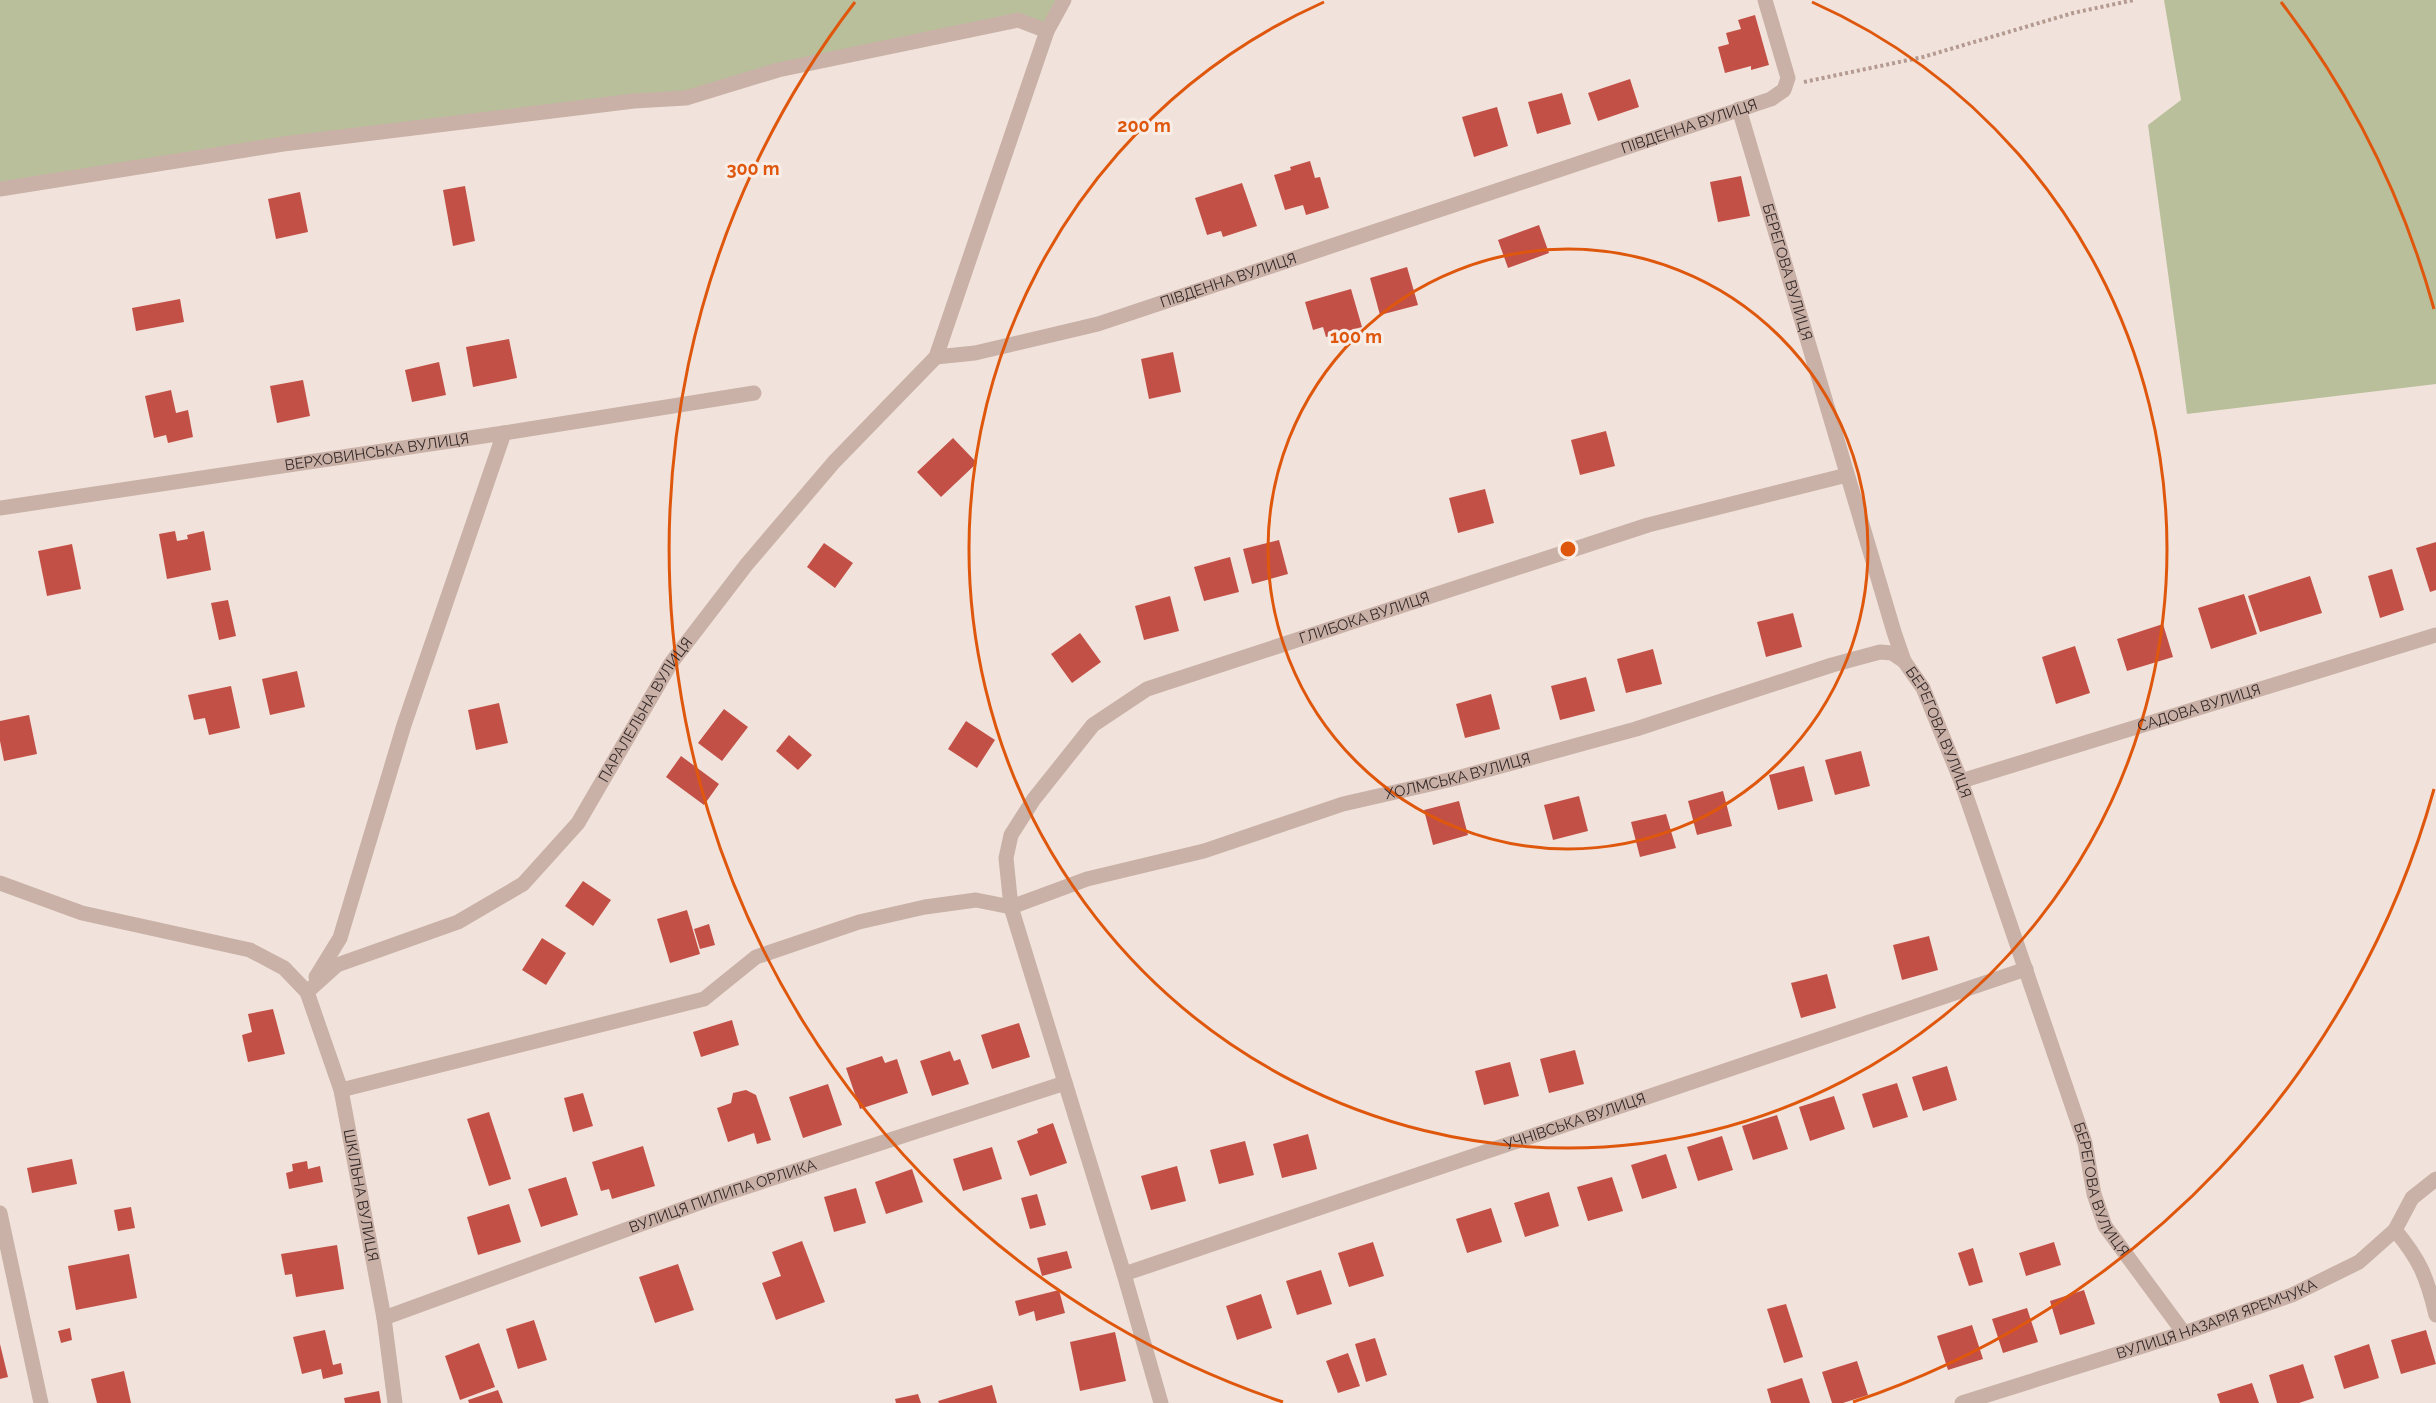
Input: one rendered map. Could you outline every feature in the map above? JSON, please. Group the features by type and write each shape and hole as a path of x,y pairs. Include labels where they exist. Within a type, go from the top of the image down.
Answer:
{"street":[{"path":"936,357 1047,31 1064,0"},
{"path":"1765,0 1788,78 1787,85"},
{"path":"0,189 283,144 634,101 686,98 778,70 1017,20 1047,31"},
{"name":"ПІВДЕННА ВУЛИЦЯ","path":"936,357 975,353 1098,324 1771,99 1787,85"},
{"name":"БЕРЕГОВА ВУЛИЦЯ","path":"1739,109 1904,661 1923,688 1961,781 2085,1143 2094,1194 2105,1226 2184,1334"},
{"name":"ПАРАЛЕЛЬНА ВУЛИЦЯ","path":"307,992 337,965 458,922 523,884 578,823 671,663 747,564 834,462 936,357"},
{"name":"ВЕРХОВИНСЬКА ВУЛИЦЯ","path":"0,508 504,433 754,393"},
{"path":"0,883 82,913 250,950 284,968 307,992 340,938 404,725 504,433"},
{"name":"ГЛИБОКА ВУЛИЦЯ","path":"1161,1403 1124,1274 1011,907 1006,858 1011,835 1034,799 1093,725 1147,689 1648,525 1847,475"},
{"name":"САДОВА ВУЛИЦЯ","path":"1961,781 2436,635"},
{"name":"ХОЛМСЬКА ВУЛИЦЯ","path":"1011,907 1087,879 1204,851 1343,804 1457,778 1636,729 1880,652 1892,654 1904,661"},
{"path":"341,1090 704,999 756,957 859,922 925,907 976,900 1011,907"},
{"name":"УЧНІВСЬКА ВУЛИЦЯ","path":"1124,1274 2026,969"},
{"name":"ШКІЛЬНА ВУЛИЦЯ","path":"307,992 341,1090 384,1318 395,1403"},
{"name":"ВУЛИЦЯ ПИЛИПА ОРЛИКА","path":"384,1318 721,1195 1065,1083"},
{"name":"ВУЛИЦЯ НАЗАРІЯ ЯРЕМЧУКА","path":"1962,1403 2184,1334 2292,1295 2359,1262 2395,1230 2412,1198 2436,1179"},
{"path":"0,1213 41,1403"},
{"path":"2395,1230 2420,1265 2436,1315"}],"path":[{"path":"1787,85 1923,57 2073,13 2134,0"}],"green space":[{"path":"0,0 1064,0 1047,31 1017,20 686,98 0,187"},
{"path":"2164,0 2436,0 2436,384 2187,414 2148,125 2181,100"}],"building":[{"path":"1755,15 1769,65 1751,70 1751,66 1725,73 1718,47 1729,44 1726,33 1741,29 1738,20"},
{"path":"1630,79 1639,107 1598,121 1588,93"},
{"path":"1562,93 1571,124 1537,134 1528,102"},
{"path":"1497,107 1508,146 1474,157 1462,117"},
{"path":"1310,161 1315,178 1320,177 1329,208 1306,215 1303,205 1285,210 1274,175"},
{"path":"1741,176 1750,216 1718,222 1710,182"},
{"path":"1242,183 1257,226 1223,237 1221,231 1207,235 1195,198"},
{"path":"465,186 475,241 453,246 443,190"},
{"path":"300,192 308,232 276,239 268,199"},
{"path":"1539,225 1549,253 1508,268 1498,240"},
{"path":"1407,267 1418,305 1380,315 1370,278"},
{"path":"1351,289 1362,327 1326,337 1323,327 1313,330 1305,302"},
{"path":"180,299 184,322 136,331 132,308"},
{"path":"509,339 517,378 473,387 466,347"},
{"path":"1173,352 1181,392 1149,399 1141,359"},
{"path":"439,362 446,395 412,402 405,370"},
{"path":"303,380 310,416 277,423 270,386"},
{"path":"171,390 176,413 188,410 193,437 168,443 166,435 154,438 145,396"},
{"path":"1606,431 1615,466 1580,475 1571,440"},
{"path":"953,438 977,463 941,497 917,472"},
{"path":"1485,489 1494,523 1458,533 1449,498"},
{"path":"175,531 177,541 188,539 187,535 204,531 211,570 167,579 159,534"},
{"path":"1279,540 1288,574 1252,584 1243,549"},
{"path":"2436,542 2436,590 2430,592 2416,548"},
{"path":"824,543 853,563 835,588 807,567"},
{"path":"72,544 81,589 47,596 38,551"},
{"path":"1230,557 1239,592 1204,601 1194,567"},
{"path":"2392,569 2404,610 2380,618 2368,576"},
{"path":"2310,576 2322,613 2260,632 2248,596"},
{"path":"2244,594 2257,634 2211,649 2198,608"},
{"path":"1170,596 1179,631 1144,640 1135,606"},
{"path":"228,600 236,636 219,640 211,603"},
{"path":"1793,613 1802,647 1766,657 1757,622"},
{"path":"2163,624 2173,657 2127,671 2117,639"},
{"path":"1080,633 1101,662 1072,683 1051,654"},
{"path":"2075,646 2090,693 2056,704 2042,657"},
{"path":"1653,649 1662,684 1626,693 1617,659"},
{"path":"297,671 305,707 270,715 262,679"},
{"path":"1586,677 1595,711 1560,720 1551,686"},
{"path":"231,686 240,728 209,735 205,718 194,720 188,695"},
{"path":"1491,694 1500,729 1465,738 1456,704"},
{"path":"499,703 508,743 476,750 468,710"},
{"path":"724,709 748,727 722,761 698,743"},
{"path":"29,715 37,754 4,761 0,741 0,721"},
{"path":"966,721 995,740 977,768 948,749"},
{"path":"789,735 812,755 798,770 776,751"},
{"path":"1861,751 1870,786 1835,795 1825,760"},
{"path":"681,756 719,784 704,805 666,777"},
{"path":"1804,766 1813,801 1778,810 1769,775"},
{"path":"1723,791 1732,826 1697,835 1688,801"},
{"path":"1579,796 1588,831 1553,840 1544,805"},
{"path":"1459,801 1468,835 1433,845 1424,810"},
{"path":"1666,814 1676,848 1640,857 1631,822"},
{"path":"583,881 611,900 593,926 565,906"},
{"path":"687,910 700,954 670,963 657,919"},
{"path":"709,924 715,945 700,949 694,929"},
{"path":"1929,936 1938,970 1902,980 1893,945"},
{"path":"542,938 566,953 546,985 522,970"},
{"path":"1827,974 1836,1008 1801,1018 1791,983"},
{"path":"273,1009 285,1054 248,1062 242,1035 252,1032 248,1014"},
{"path":"732,1020 739,1045 701,1057 693,1032"},
{"path":"1019,1023 1030,1057 992,1069 981,1035"},
{"path":"1575,1050 1584,1084 1549,1093 1540,1059"},
{"path":"950,1051 954,1061 960,1059 969,1084 932,1096 920,1061"},
{"path":"882,1056 885,1063 897,1059 908,1093 860,1109 846,1068"},
{"path":"1510,1062 1519,1096 1484,1105 1475,1071"},
{"path":"1947,1066 1957,1100 1923,1111 1912,1077"},
{"path":"1897,1083 1908,1117 1873,1128 1862,1094"},
{"path":"828,1084 842,1125 803,1138 789,1097"},
{"path":"746,1090 756,1095 771,1140 757,1144 754,1133 728,1142 717,1108 731,1103 733,1093"},
{"path":"583,1093 593,1126 573,1132 564,1098"},
{"path":"1834,1096 1845,1129 1810,1141 1799,1107"},
{"path":"489,1112 511,1179 489,1186 467,1119"},
{"path":"1777,1115 1788,1149 1753,1160 1742,1126"},
{"path":"1053,1123 1067,1163 1030,1176 1017,1141 1038,1133 1037,1129"},
{"path":"1308,1134 1317,1169 1282,1178 1273,1144"},
{"path":"1722,1136 1733,1170 1698,1181 1687,1147"},
{"path":"1245,1141 1254,1175 1219,1184 1210,1150"},
{"path":"643,1146 655,1186 612,1199 609,1189 601,1191 592,1162"},
{"path":"992,1147 1002,1179 963,1191 953,1159"},
{"path":"1666,1154 1677,1188 1642,1199 1631,1165"},
{"path":"72,1159 77,1184 32,1193 27,1168"},
{"path":"307,1161 308,1169 320,1166 323,1182 289,1189 286,1173 293,1171 292,1164"},
{"path":"1177,1166 1186,1201 1151,1210 1141,1176"},
{"path":"912,1169 923,1202 886,1214 875,1182"},
{"path":"566,1177 578,1215 541,1227 528,1189"},
{"path":"1612,1177 1623,1211 1588,1221 1577,1187"},
{"path":"856,1188 866,1223 834,1232 824,1197"},
{"path":"1549,1192 1559,1226 1525,1237 1514,1203"},
{"path":"1037,1194 1046,1225 1030,1229 1021,1198"},
{"path":"509,1204 521,1242 478,1255 467,1217"},
{"path":"131,1207 135,1228 118,1231 114,1210"},
{"path":"1491,1208 1502,1242 1467,1253 1456,1219"},
{"path":"802,1241 825,1302 776,1320 762,1283 781,1276 772,1252"},
{"path":"1373,1242 1384,1276 1349,1287 1338,1253"},
{"path":"2054,1242 2061,1265 2026,1276 2019,1253"},
{"path":"337,1245 344,1289 296,1297 292,1274 285,1275 281,1254"},
{"path":"1973,1248 1983,1282 1969,1286 1958,1253"},
{"path":"1067,1251 1072,1268 1042,1276 1037,1258"},
{"path":"129,1254 137,1298 76,1310 68,1266"},
{"path":"678,1264 694,1310 655,1323 639,1277"},
{"path":"1321,1270 1332,1304 1297,1315 1286,1281"},
{"path":"1059,1290 1065,1313 1036,1321 1034,1311 1019,1316 1015,1301"},
{"path":"2084,1290 2095,1324 2060,1335 2050,1301"},
{"path":"1261,1294 1272,1328 1237,1340 1226,1306"},
{"path":"1786,1304 1803,1357 1784,1363 1767,1309"},
{"path":"2027,1308 2038,1342 2003,1353 1992,1319"},
{"path":"534,1320 547,1360 518,1369 506,1329"},
{"path":"1972,1325 1983,1359 1948,1370 1937,1336"},
{"path":"70,1328 72,1340 61,1343 58,1331"},
{"path":"325,1330 333,1365 341,1363 343,1374 323,1379 321,1369 302,1374 293,1337"},
{"path":"2426,1330 2436,1364 2401,1374 2391,1340"},
{"path":"1115,1332 1126,1381 1080,1391 1070,1342"},
{"path":"1375,1338 1387,1375 1366,1382 1355,1344"},
{"path":"479,1343 495,1387 460,1400 445,1356"},
{"path":"0,1344 8,1377 0,1379"},
{"path":"2369,1344 2379,1378 2344,1389 2334,1356"},
{"path":"1348,1353 1360,1386 1338,1393 1326,1361"},
{"path":"1857,1361 1868,1395 1843,1403 1832,1403 1822,1372"},
{"path":"2303,1364 2314,1398 2299,1403 2277,1403 2269,1375"},
{"path":"124,1371 131,1403 97,1403 91,1379"},
{"path":"1802,1378 1810,1403 1771,1403 1767,1389"},
{"path":"2252,1383 2259,1403 2220,1403 2217,1394"},
{"path":"992,1385 997,1403 939,1403 938,1401"},
{"path":"498,1390 503,1403 469,1403 468,1400"},
{"path":"379,1391 381,1403 345,1403 344,1398"},
{"path":"918,1394 921,1403 896,1403 895,1399"}]}
